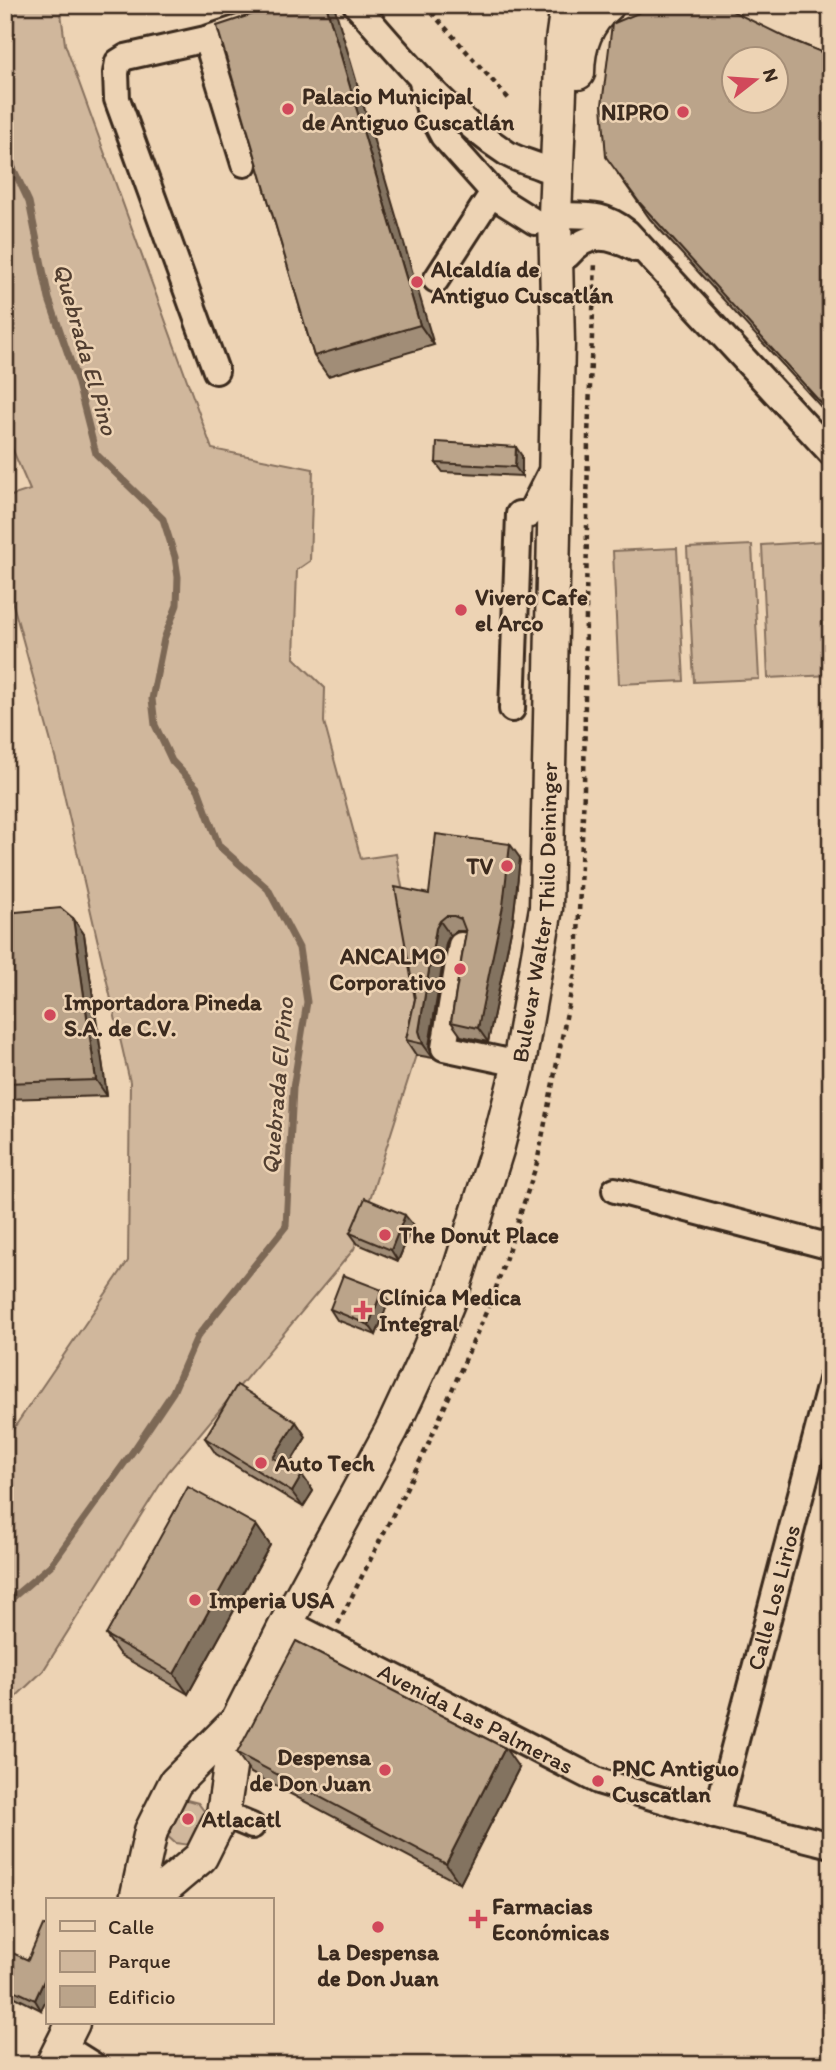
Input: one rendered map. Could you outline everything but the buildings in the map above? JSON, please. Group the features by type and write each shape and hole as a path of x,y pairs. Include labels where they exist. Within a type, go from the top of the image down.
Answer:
{"main road":[{"path":"555,5 545,86 543,168 549,271 557,286"},
{"name":"Bulevar Walter Thilo Deininger","path":"152,1898 201,1857 223,1814 237,1721 286,1622 392,1429 426,1356 452,1293 497,1150 519,1064 546,908 558,343 554,217 562,41 567,5"},
{"path":"558,343 542,306 554,217 583,36 591,22 608,5"},
{"path":"739,5 831,46"},
{"path":"768,5 831,35"},
{"path":"808,5 831,20"},
{"path":"543,168 554,217 568,255 557,286"},
{"name":"Bulevar Walter Thilo Deininger","path":"136,1898 151,1831 175,1783 237,1721"},
{"path":"175,1783 190,1784 204,1790 223,1814"},
{"path":"151,1831 157,1846 169,1857 185,1861 201,1857"}],"street":[{"path":"216,371 117,99 118,62 126,57 206,39 308,5"},
{"path":"356,5 421,78 465,121 510,155 543,168"},
{"path":"206,39 244,164"},
{"path":"421,78 429,109 443,136 500,200 554,217 589,215 611,219 627,232 831,453"},
{"path":"452,147 465,121"},
{"path":"436,280 493,192"},
{"path":"568,255 575,246 596,237 617,239 646,254"},
{"path":"512,709 519,514 529,515 556,462"},
{"path":"461,945 444,1048 519,1064"},
{"path":"615,1189 831,1247"},
{"name":"Calle Los Lirios","path":"716,1816 831,1380"},
{"name":"Avenida Las Palmeras","path":"286,1622 598,1781 716,1816 831,1845"},
{"path":"223,1814 252,1826"},
{"path":"62,2044 93,2065"}],"path":[{"path":"425,5 509,99"}],"green space":[{"path":"5,5 60,5 65,44 212,449 313,469 310,561 297,570 294,658 325,688 324,722 361,859 396,854 425,1013 416,1055 354,1249 168,1472 43,1671 5,1707 5,1441 128,1261 130,1082 57,764 5,575 5,498 30,490 5,432"},
{"path":"826,541 831,675 768,678 762,545"},
{"path":"752,545 759,679 694,682 687,548"},
{"path":"677,548 684,681 619,684 613,551"},
{"path":"183,1799 198,1803 207,1815 190,1845 175,1843 164,1833"}],"waterway":[{"name":"Quebrada El Pino","path":"5,151 29,202 49,299 77,380 96,454 163,519 175,557 178,577 177,605 164,639 152,699 155,725 172,761 198,789 219,846 268,889 299,948 307,1002 293,1088 286,1226 197,1337 173,1392 51,1565 5,1604"}],"place":[{"name":"Palacio Municipal de Antiguo Cuscatlán","path":"288,109"},
{"name":"NIPRO","path":"683,112"},
{"name":"Alcaldía de Antiguo Cuscatlán","path":"417,282"},
{"name":"Vivero Cafe el Arco","path":"461,610"},
{"name":"TV","path":"507,866"},
{"name":"ANCALMO Corporativo","path":"460,969"},
{"name":"Importadora Pineda S.A. de C.V.","path":"50,1015"},
{"name":"The Donut Place","path":"385,1235"},
{"name":"Clínica Medica Integral","path":"363,1310"},
{"name":"Auto Tech","path":"261,1463"},
{"name":"Imperia USA","path":"195,1600"},
{"name":"Despensa de Don Juan","path":"385,1770"},
{"name":"PNC Antiguo Cuscatlan","path":"598,1781"},
{"name":"Atlacatl","path":"188,1819"},
{"name":"Farmacias Económicas","path":"478,1919"},
{"name":"La Despensa de Don Juan","path":"378,1927"}]}
